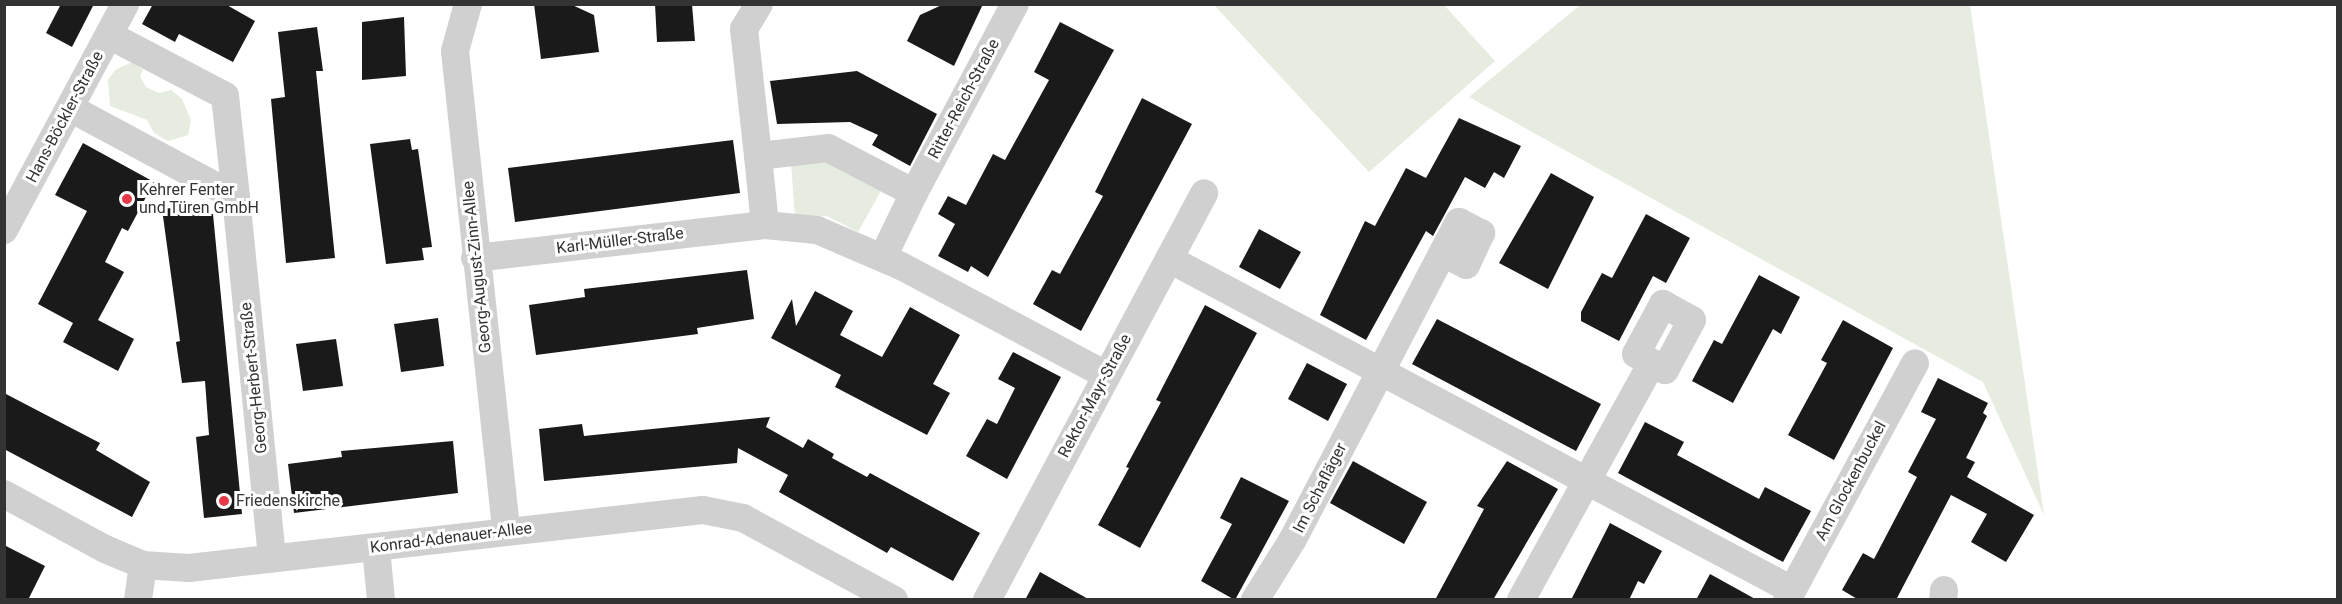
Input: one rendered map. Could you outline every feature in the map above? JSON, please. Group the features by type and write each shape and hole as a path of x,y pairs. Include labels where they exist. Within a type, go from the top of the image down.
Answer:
{"street":[{"name":"Hans-Böckler-Straße","path":"4,230 125,4"},
{"name":"Georg-August-Zinn-Allee","path":"468,4 455,51 475,258 506,531"},
{"path":"759,4 744,28 765,225"},
{"name":"Ritter-Reich-Straße","path":"914,194 1015,4"},
{"name":"Georg-Herbert-Straße","path":"109,35 225,96 272,558"},
{"path":"70,108 236,197"},
{"path":"758,156 828,148 914,194 883,257"},
{"name":"Rektor-Mayr-Straße","path":"987,600 1204,193"},
{"name":"Karl-Müller-Straße","path":"475,258 765,225 817,230 883,257 1106,375"},
{"name":"Im Schafläger","path":"1255,600 1293,539 1443,253"},
{"path":"1169,259 1586,482 1789,595"},
{"path":"1521,600 1652,363"},
{"name":"Am Glockenbuckel","path":"1789,595 1915,363"},
{"name":"Konrad-Adenauer-Allee","path":"4,494 105,549 144,565 189,568 703,510 743,518 894,600"},
{"path":"376,548 381,600"},
{"path":"138,600 144,565"}],"shaded area":[{"path":"1214,5 1444,5 1495,61 1369,172"},
{"path":"1580,5 1970,5 2044,515 1983,382 1469,97"},
{"path":"132,62 143,70 140,76 146,87 159,93 171,90 182,99 191,120 188,135 168,141 154,133 147,120 110,106 108,80 115,70"},
{"path":"823,159 881,191 858,232 827,216 795,218 791,163"}],"building":[{"path":"61,4 94,4 72,47 46,33"},
{"path":"153,4 225,4 255,21 233,62 179,34 175,42 142,24"},
{"path":"534,4 570,4 594,15 599,52 541,59"},
{"path":"655,4 692,4 695,41 657,42"},
{"path":"944,4 983,4 954,66 907,41 920,15"},
{"path":"404,17 406,76 362,80 362,22"},
{"path":"1060,22 1114,50 988,277 971,266 968,272 938,256 955,224 938,214 948,196 966,205 993,154 1005,160 1049,80 1034,72"},
{"path":"317,27 323,71 316,71 335,258 286,263 271,99 285,97 278,32"},
{"path":"857,71 937,114 910,166 872,145 878,135 850,122 777,124 770,81"},
{"path":"1142,98 1192,124 1081,331 1033,304 1052,270 1060,274 1103,196 1095,192"},
{"path":"1459,118 1521,146 1504,178 1494,172 1485,188 1465,177 1433,236 1426,231 1366,340 1320,315 1365,221 1375,226 1406,168 1426,178"},
{"path":"410,139 412,150 418,149 432,247 422,248 424,260 386,264 370,144"},
{"path":"733,140 740,193 515,222 508,168"},
{"path":"83,143 154,182 128,231 122,228 105,262 124,272 98,320 134,339 118,371 63,342 73,323 38,304 87,211 55,195"},
{"path":"1551,173 1594,197 1548,289 1499,263"},
{"path":"201,205 202,214 213,214 242,514 204,518 196,437 209,435 205,381 182,383 176,342 180,341 162,209"},
{"path":"1646,214 1690,238 1666,283 1653,276 1619,341 1581,321 1581,312 1602,273 1612,278"},
{"path":"1259,229 1301,252 1280,289 1239,267"},
{"path":"747,270 754,319 697,328 698,334 536,355 529,305 585,297 584,289"},
{"path":"1759,275 1800,297 1781,334 1773,329 1733,403 1692,381 1714,340 1722,344"},
{"path":"815,291 853,311 840,335 882,357 910,307 960,335 933,384 950,393 927,435 835,387 841,375 771,338 792,299 796,326"},
{"path":"1205,305 1257,333 1140,548 1098,525 1129,468 1126,467 1161,402 1156,400"},
{"path":"438,318 444,366 401,372 394,324"},
{"path":"1437,319 1601,404 1576,451 1412,364"},
{"path":"1843,320 1893,348 1834,460 1788,435 1827,363 1821,360"},
{"path":"336,339 343,386 303,391 296,344"},
{"path":"1013,352 1061,377 1007,479 966,456 987,419 997,424 1015,388 998,379"},
{"path":"1307,363 1347,384 1328,421 1288,399"},
{"path":"1938,378 1988,403 1983,413 1987,416 1966,458 1975,462 1967,477 2034,515 2006,562 1971,542 1987,514 1951,495 1896,600 1859,600 1842,590 1863,553 1874,559 1917,477 1908,472 1936,419 1921,412"},
{"path":"4,393 100,443 96,450 150,482 132,517 4,449"},
{"path":"770,417 766,427 803,448 808,439 834,454 832,458 867,477 870,473 980,533 953,581 891,547 887,553 779,492 788,475 738,448 737,463 544,481 539,429 582,424 584,436"},
{"path":"1645,422 1684,442 1677,455 1759,499 1765,487 1811,511 1783,562 1618,473"},
{"path":"453,441 458,493 294,513 288,464 342,457 341,451"},
{"path":"1353,461 1427,502 1404,544 1330,503"},
{"path":"1507,461 1558,489 1493,600 1435,600 1484,509 1477,506"},
{"path":"1241,477 1289,501 1235,600 1201,581 1232,524 1220,518"},
{"path":"1610,523 1662,551 1644,584 1638,581 1629,600 1571,600"},
{"path":"4,545 45,566 28,600 4,600"},
{"path":"1040,572 1090,600 1025,600"},
{"path":"1710,574 1757,600 1696,600"}],"place":[{"name":"Kehrer Fenter und Türen GmbH","path":"127,199"},
{"name":"Friedenskirche","path":"224,501"}]}
